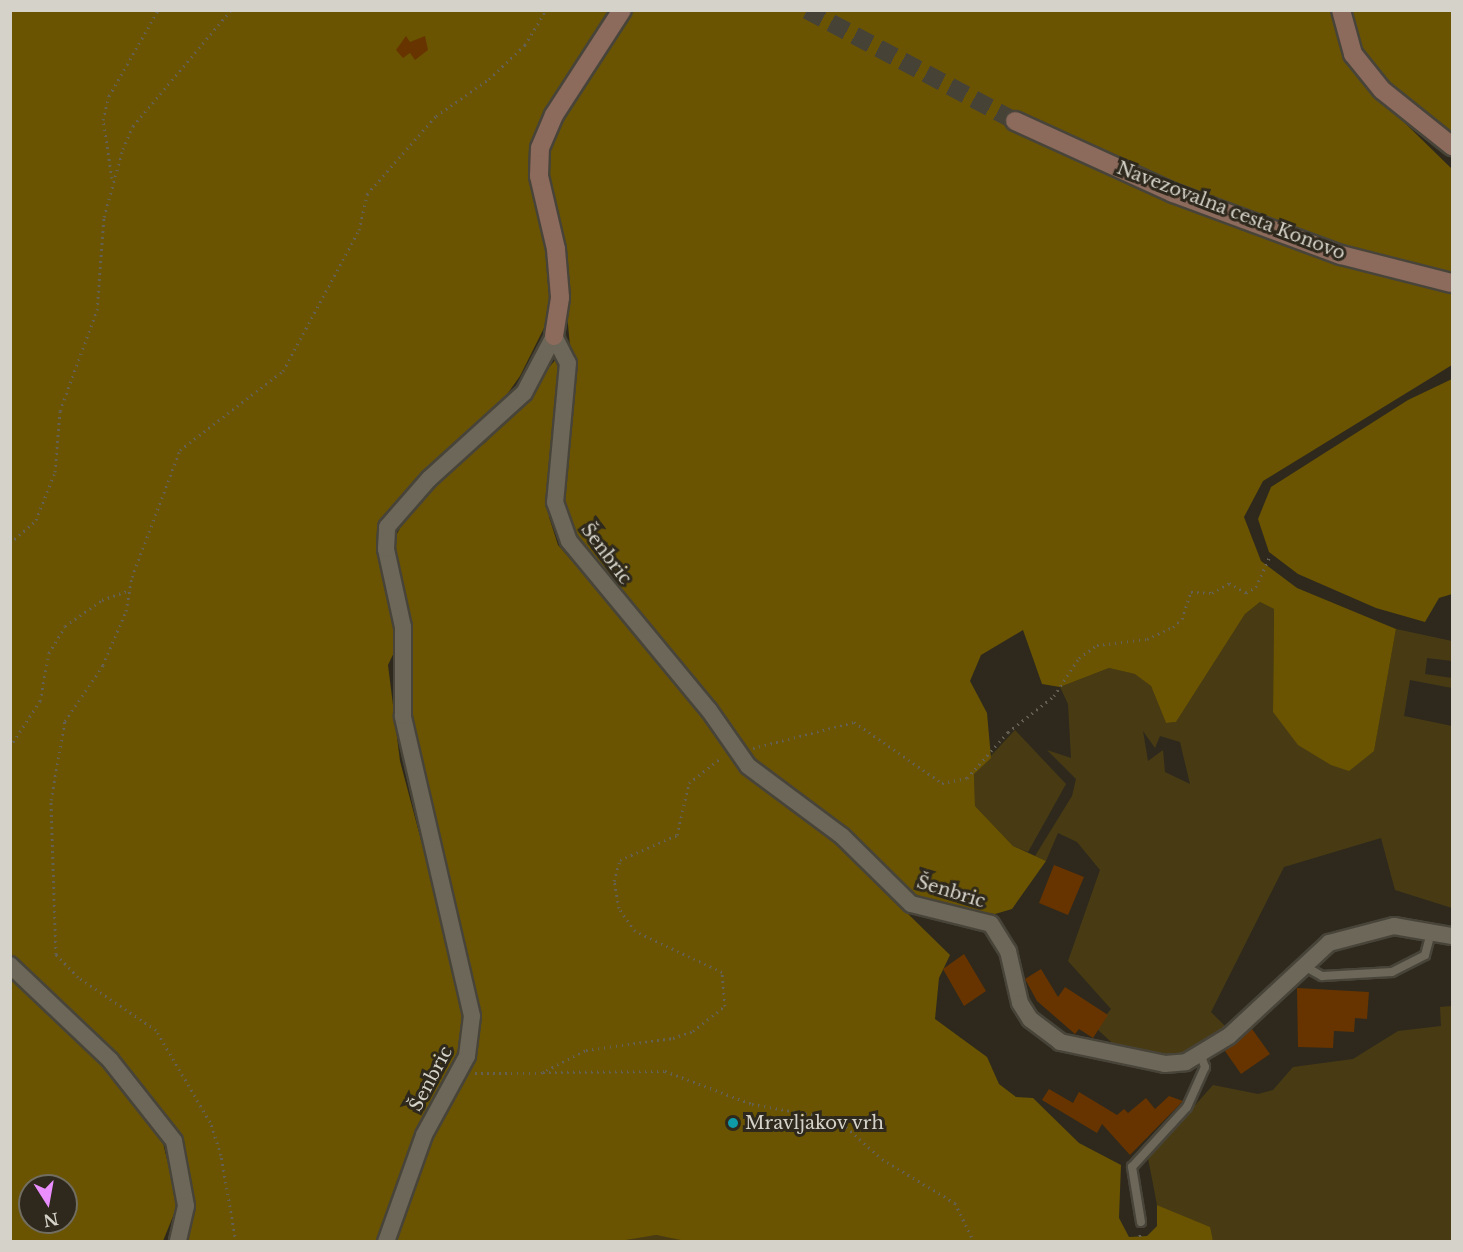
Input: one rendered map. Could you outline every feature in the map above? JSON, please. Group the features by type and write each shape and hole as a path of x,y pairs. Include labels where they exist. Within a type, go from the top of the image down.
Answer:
{"street":[{"path":"554,336 560,297 556,249 539,176 540,148 554,115 622,10"},
{"path":"1341,10 1360,63 1382,90 1452,146"},
{"name":"Navezovalna cesta Konovo","path":"1015,121 1173,193 1341,255 1452,283"},
{"name":"Šenbric","path":"554,336 568,363 569,390 555,502 559,523 748,766 842,836 911,904 991,924 1008,951 1020,1003 1030,1019 1060,1042 1165,1064 1202,1056 1329,944 1372,928 1431,931 1452,936"},
{"name":"Šenbric","path":"386,1242 424,1135 467,1056 472,1016 403,716 400,599 390,569 387,527 429,479 525,393 554,336"},
{"path":"10,965 110,1060 174,1141 186,1206 178,1242"}],"lane":[{"path":"1304,966 1322,976 1392,972 1425,955 1431,931"},
{"path":"1141,1222 1132,1167 1187,1107 1204,1067 1202,1056"}],"path":[{"path":"112,180 103,120 109,96 158,10"},
{"path":"10,543 36,520 55,472 60,411 97,310 112,180 133,126 231,10"},
{"path":"236,1242 221,1155 210,1122 156,1030 78,977 56,954 51,800 65,721 103,665 180,450 284,371 354,241 367,194 436,116 489,79 525,45 546,10"},
{"path":"10,747 40,701 48,653 65,626 102,600 130,590"},
{"path":"541,1072 603,1067 665,1071 752,1104 837,1119 882,1159 955,1203 974,1242"}],"shaded area":[{"path":"10,11 617,11 536,138 552,261 549,318 520,376 481,431 414,480 382,524 399,642 388,665 400,761 465,1006 461,1055 384,1241 173,1241 187,1205 174,1133 156,1105 99,1041 11,954"},
{"path":"630,11 1331,11 1346,56 1371,90 1452,169 1452,365 1263,481 1244,517 1261,561 1297,588 1396,629 1374,751 1349,771 1331,765 1298,745 1273,712 1274,609 1260,602 1245,614 1176,722 1166,723 1151,686 1135,674 1109,668 1060,687 1042,684 1023,630 981,655 970,681 987,713 991,758 974,774 975,806 1013,846 1046,861 1012,909 995,914 924,903 906,893 763,774 566,528 560,510 574,390 562,259 545,175 548,150 556,120"},
{"path":"1345,11 1452,11 1452,146 1359,56"},
{"path":"557,358 561,402 548,486 549,517 558,545 714,724 950,955 939,978 935,1019 987,1057 999,1084 1016,1097 1033,1098 1079,1143 1121,1165 1119,1218 1129,1237 1147,1236 1157,1226 1157,1205 1210,1227 1213,1241 691,1242 656,1235 613,1242 397,1241 424,1151 477,1047 479,1021 462,930 411,759 391,545 420,491 486,442"},
{"path":"1452,379 1452,594 1439,598 1425,622 1376,608 1298,574 1269,552 1258,519 1271,487 1408,400"},
{"path":"1260,602 1274,609 1273,712 1374,750 1396,629 1452,641 1452,661 1427,658 1425,674 1452,678 1452,688 1410,680 1404,716 1452,726 1452,908 1395,890 1381,838 1284,867 1211,1012 1229,1030 1185,1057 1122,1052 1096,1028 1111,1009 1068,961 1100,870 1077,842 1058,833 1046,861 1035,856 1072,796 1076,779 1047,750 1071,758 1068,704 1060,687 1109,668 1136,674 1151,686 1166,723 1176,722 1245,614","holes":["1143,731 1155,748 1160,736 1180,742 1190,784 1165,772 1163,750 1148,761"]},
{"path":"1015,730 1066,784 1028,852 1013,846 975,806 974,774"},
{"path":"10,971 144,1107 161,1135 178,1204 163,1241 11,1241"},
{"path":"1452,1006 1452,1241 1213,1241 1209,1227 1157,1205 1148,1158 1213,1085 1258,1094 1273,1090 1293,1067 1353,1059 1398,1031 1441,1026 1440,1007"},
{"path":"656,1235 691,1241 613,1242 619,1237"}],"building":[{"path":"406,36 410,42 425,36 428,50 415,60 410,53 403,58 396,50"},
{"path":"1054,865 1084,877 1068,915 1039,903"},
{"path":"964,954 986,991 964,1006 943,969"},
{"path":"1041,969 1058,997 1065,987 1108,1015 1093,1038 1079,1029 1075,1034 1037,1001 1025,979"},
{"path":"1297,988 1369,992 1367,1019 1355,1018 1354,1032 1334,1031 1333,1048 1298,1047"},
{"path":"1252,1029 1270,1054 1241,1074 1225,1051"},
{"path":"1049,1089 1073,1103 1079,1092 1117,1115 1124,1109 1128,1113 1146,1098 1155,1109 1169,1096 1183,1101 1130,1155 1102,1124 1097,1133 1042,1100"}],"tunnel":[{"path":"807,10 1015,121"}],"place":[{"name":"Mravljakov vrh","path":"733,1123"}]}
